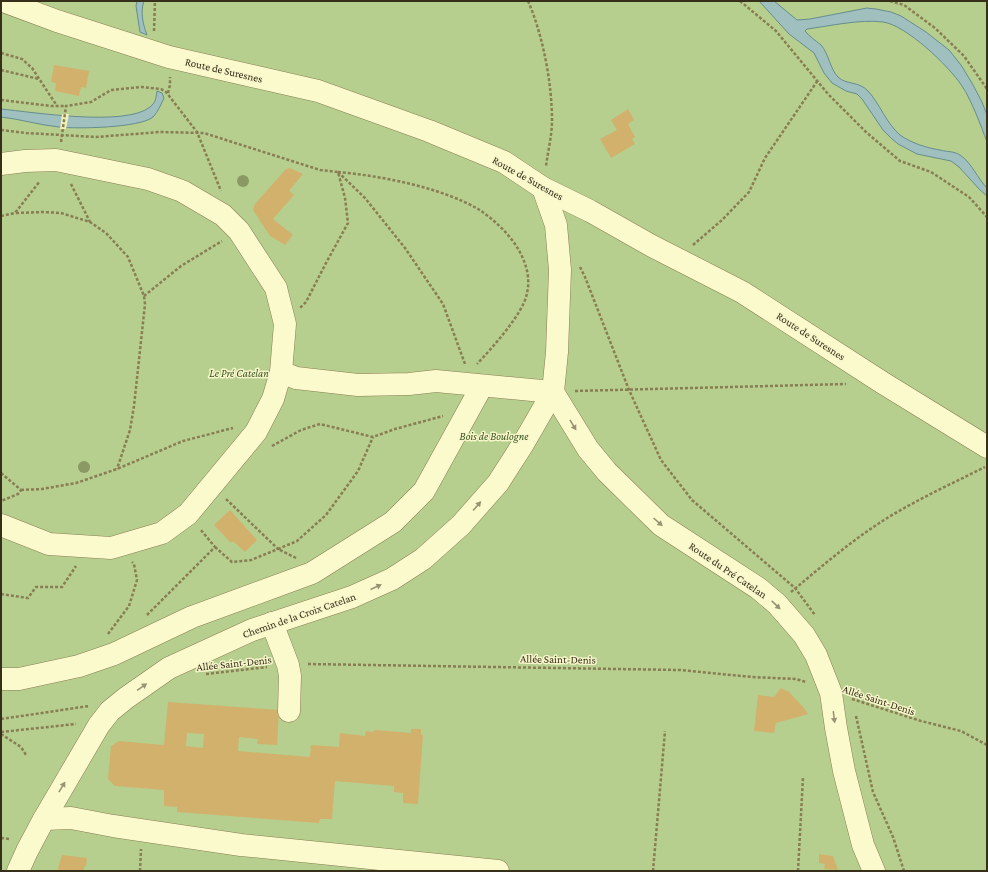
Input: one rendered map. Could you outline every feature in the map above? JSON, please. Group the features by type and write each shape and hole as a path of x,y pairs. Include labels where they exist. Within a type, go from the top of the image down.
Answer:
{"street":[{"name":"Route de Suresnes","path":"3,1 57,21 169,57 318,91 429,130 504,162 543,188 590,211 742,292 883,383 987,447"},
{"path":"1,164 25,161 56,160 148,179 182,192 223,215 239,231 276,288 285,324 281,372 261,440 212,486 188,514 162,533 111,548 49,544 1,525"},
{"path":"281,372 296,378 358,386 409,384 436,381 473,381 553,392 557,352 560,270 556,225 543,188"},
{"path":"1,679 18,680 79,666 114,654 192,618 316,570 394,522 424,492 473,381"},
{"name":"Route du Pré Catelan","path":"553,392 588,449 607,472 661,526 758,588 777,604 804,635 845,696 836,728 844,771 863,845 874,871"},
{"name":"Chemin de la Croix Catelan","path":"18,871 26,852 96,715 110,711 169,668 272,622 352,597 392,579 422,559 461,525 498,483 523,444 553,392"},
{"path":"272,622 288,665 290,676 289,711"},
{"path":"44,819 71,818 113,826 241,845 498,871"}],"path":[{"path":"152,52 155,1"},
{"path":"528,1 536,24 547,69 552,121 543,188"},
{"path":"740,1 776,31 828,94 866,132 900,161 931,172 969,197 987,217"},
{"path":"890,1 904,5 935,28 964,56 987,89"},
{"path":"1,53 22,59 32,68 57,106"},
{"path":"1,70 40,80"},
{"path":"678,259 722,220 749,192 765,158 818,80"},
{"path":"1,100 66,108 91,102 111,90 142,87 161,89 166,92 197,132 224,199 223,215"},
{"path":"63,131 66,108"},
{"path":"1,130 96,137 160,132 204,133 320,170 361,174 442,193 478,210 497,224 511,238 521,253 528,272 527,294 517,317 473,381"},
{"path":"56,160 66,174 77,199 90,222"},
{"path":"285,324 306,302 348,223 345,198 338,172"},
{"path":"338,172 366,198 405,248 443,304 473,381"},
{"path":"16,213 61,213 90,222 106,233 128,257 144,296 145,304 134,406 130,430 117,469"},
{"path":"144,296 181,266 239,231"},
{"path":"578,264 585,277 629,390 661,460 692,500 795,588 816,617"},
{"path":"553,392 851,384"},
{"path":"1,501 18,494 22,490 42,489 76,483 117,469 183,441 234,428 261,440 320,424 373,437 395,429 443,416"},
{"path":"188,514 215,547 232,562 251,560 278,549 297,541 326,515 358,471 373,437"},
{"path":"777,604 833,557 883,521 987,466"},
{"path":"1,473 22,490"},
{"path":"212,486 278,549 316,570"},
{"path":"1,594 28,598 36,587 62,587 88,546"},
{"path":"140,619 147,615 215,547"},
{"path":"111,548 121,552 134,564 137,580 129,606 105,637 112,634"},
{"name":"Allée Saint-Denis","path":"202,674 299,664 680,670 752,677 796,679 921,722 961,731 987,745"},
{"path":"845,696 854,706"},
{"path":"855,713 873,792 893,837 904,871"},
{"path":"1,719 96,715"},
{"path":"1,733 83,723 96,715"},
{"path":"653,871 665,731"},
{"path":"1,733 21,747 26,755"},
{"path":"798,871 803,777"}],"green space":[{"name":"Bois de Boulogne","path":"1,1 987,1 987,871 1,871"}],"water":[{"path":"137,1 144,1 142,18 147,35 140,32 136,6"},
{"path":"759,1 774,1 797,20 810,19 867,8 891,12 901,16 926,32 949,50 961,65 982,102 987,115 987,142 969,98 956,78 915,38 903,30 883,22 865,21 807,29 805,31 824,49 835,74 841,79 861,86 868,91 891,125 900,135 919,145 953,152 960,155 968,162 987,188 987,196 959,167 951,161 917,154 898,144 883,130 862,99 857,94 846,91 832,83 824,73 814,53 789,34"},
{"path":"157,91 162,93 164,98 153,117 146,121 122,126 67,128 1,117 1,109 78,117 121,116 138,113 150,107 155,102"}],"pier":[{"path":"62,114 69,114 66,129 60,129"}],"building":[{"path":"54,65 89,71 86,88 81,87 79,96 55,91 56,83 51,82"},
{"path":"628,109 634,120 628,124 635,137 632,139 635,144 611,158 600,139 617,130 611,120"},
{"path":"290,168 303,174 289,191 294,195 273,219 293,235 285,245 270,236 253,210 255,204 286,169"},
{"path":"230,510 257,540 245,552 234,542 230,542 214,525"},
{"path":"781,688 789,692 808,714 776,723 774,733 754,731 758,695 774,697"},
{"path":"168,702 279,710 277,745 257,744 258,739 239,737 238,751 310,757 311,745 339,747 340,733 365,736 366,731 373,732 374,730 411,733 411,729 421,729 421,735 423,735 418,804 403,803 403,793 394,792 394,786 335,781 332,819 320,819 319,823 177,812 177,807 164,806 164,790 115,786 108,779 111,746 119,741 164,745","holes":["187,733 204,734 203,748 186,746"]},
{"path":"819,854 833,856 838,870 824,869 825,864 819,863"},
{"path":"62,855 87,858 84,871 59,871 58,868"}],"park label":[{"name":"Le Pré Catelan","path":"239,373"}]}
